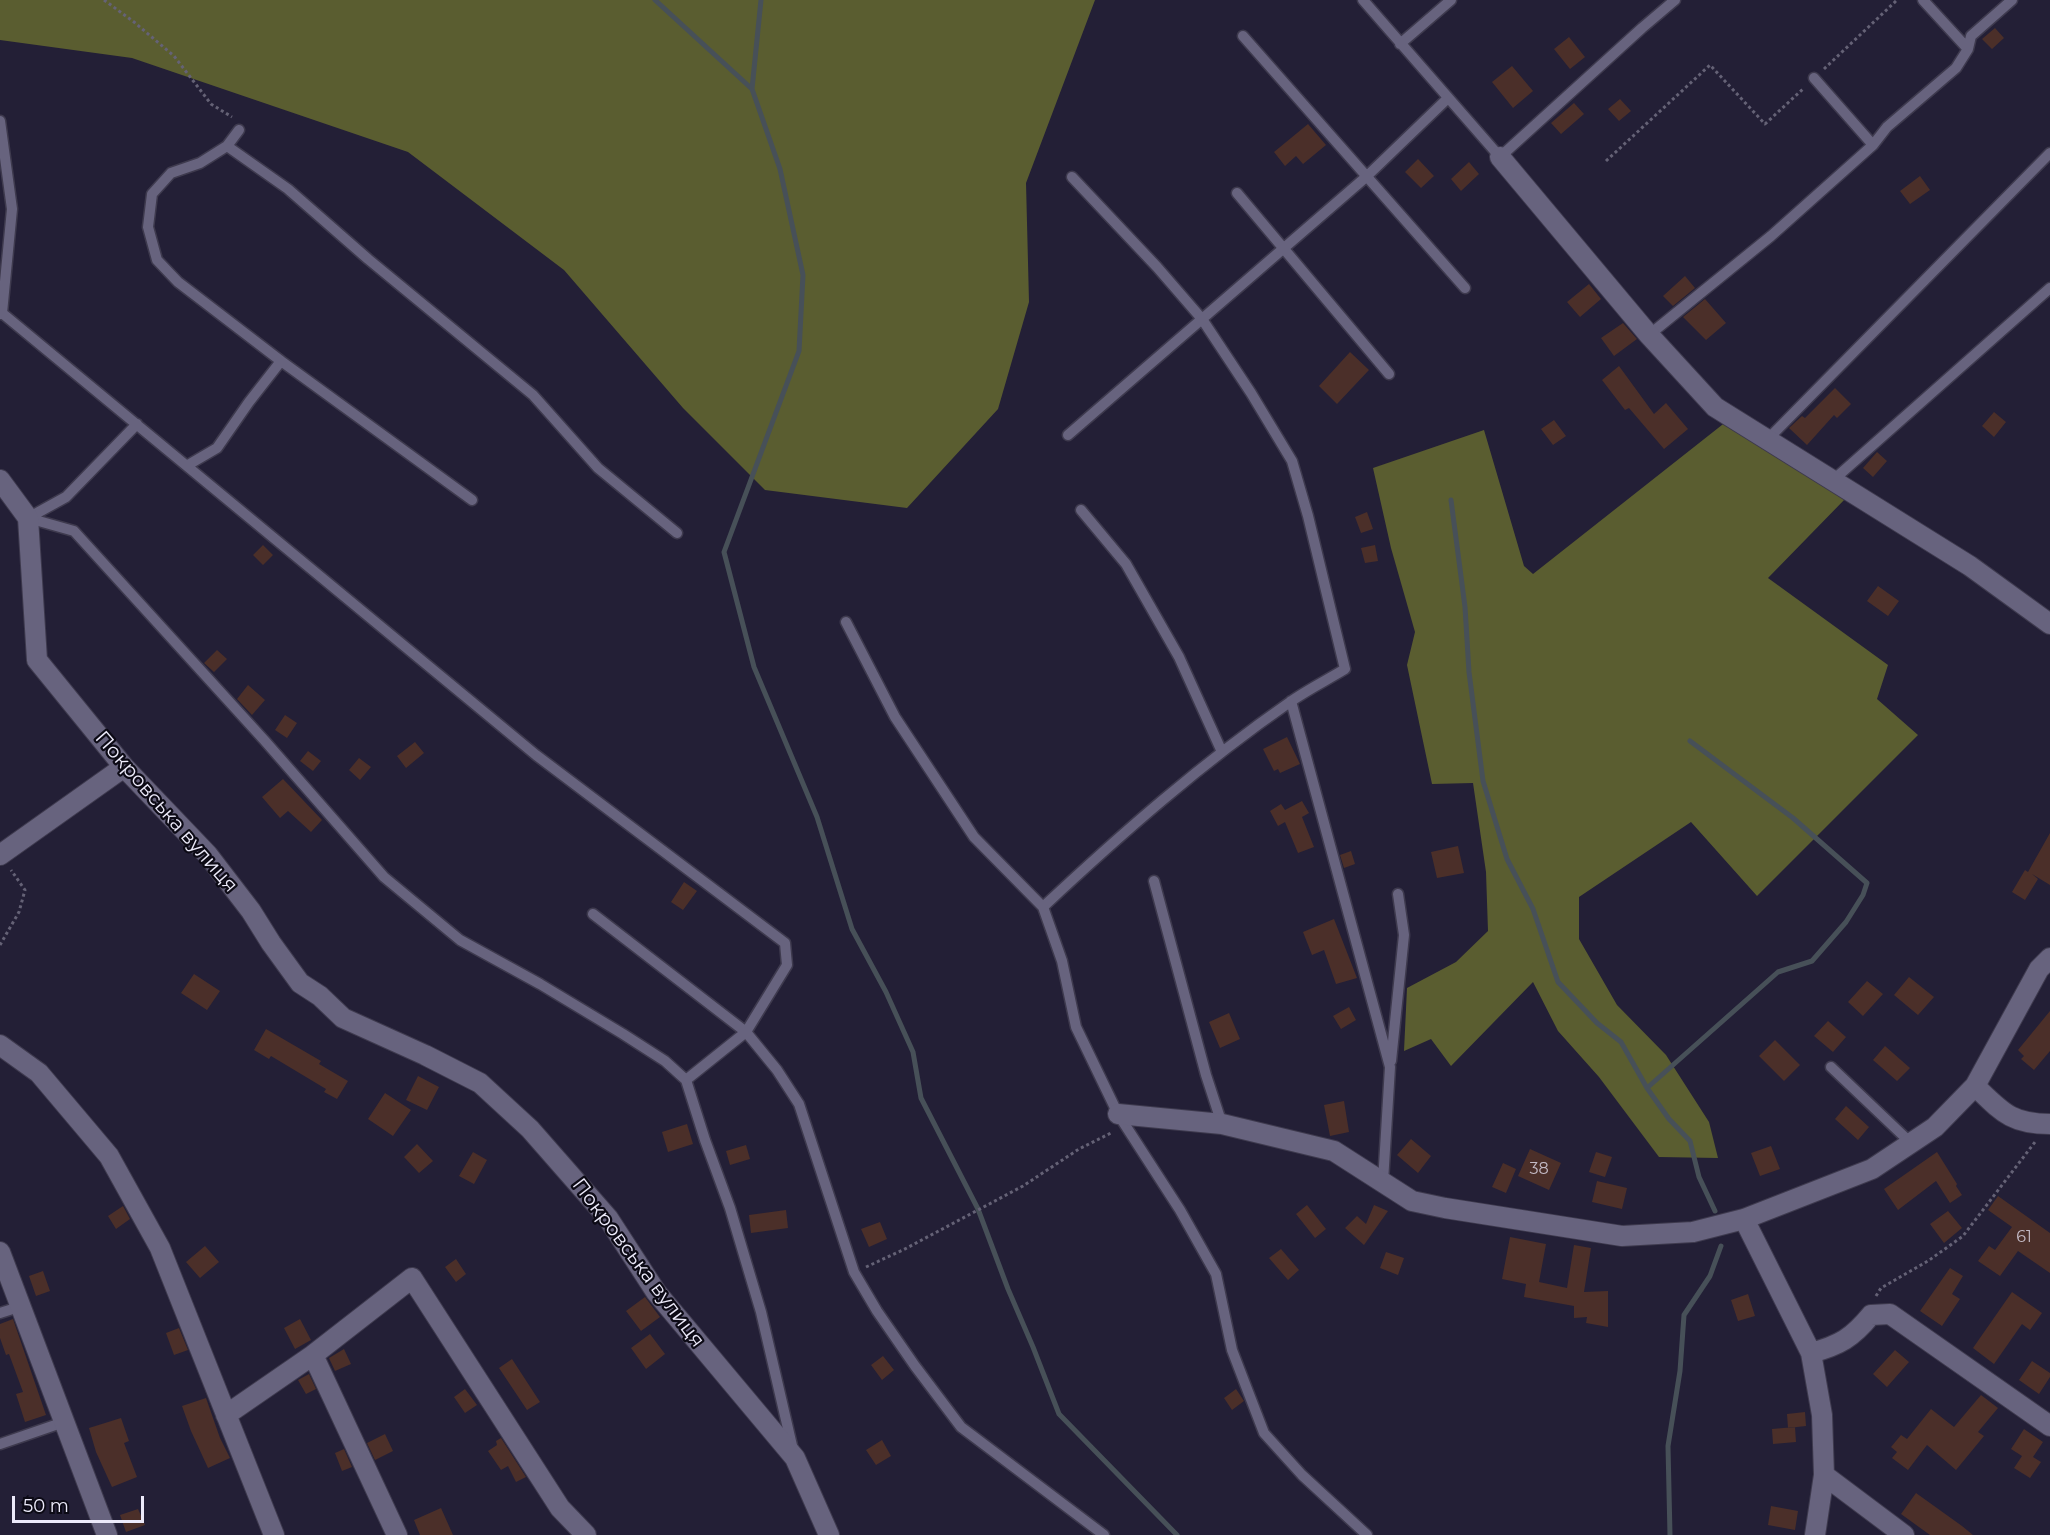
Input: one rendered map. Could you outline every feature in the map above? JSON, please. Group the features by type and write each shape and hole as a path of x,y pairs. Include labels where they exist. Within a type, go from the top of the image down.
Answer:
{"street":[{"path":"1500,157 1649,335 1715,407 1831,482 1970,566 2050,624"},
{"path":"0,480 28,518"},
{"name":"Покровська вулиця","path":"28,518 37,660 124,768 208,855 251,911 300,983 320,996 343,1018 480,1083 530,1129 608,1218 656,1293 795,1458 828,1535"},
{"path":"0,855 124,768"},
{"path":"1122,1120 1222,1124 1334,1151 1412,1201 1445,1208 1622,1236 1693,1232 1744,1219 1872,1169 1935,1127 1975,1086 2039,969 2050,958"},
{"path":"0,1045 39,1074 109,1156 160,1248 274,1535"},
{"path":"1975,1086 2008,1116 2028,1124 2048,1124"},
{"path":"1744,1219 1810,1353 1822,1415 1824,1475 1815,1535"},
{"path":"0,1252 106,1535"},
{"path":"226,1415 313,1354 412,1278 560,1508 586,1535"},
{"path":"1810,1353 1834,1347 1857,1332 1871,1315 1890,1314 2050,1426"},
{"path":"313,1354 397,1535"},
{"path":"1824,1475 1904,1535"}],"lane":[{"path":"1363,0 1500,157 1675,0"},
{"path":"1400,44 1451,0"},
{"path":"1923,0 1968,49"},
{"path":"1649,335 1771,236 1873,145 1887,127 1956,68 1968,49 1971,36 2012,0"},
{"path":"1243,36 1466,288"},
{"path":"1814,78 1873,145"},
{"path":"1068,435 1366,177 1447,99"},
{"path":"0,121 12,209 1,314 188,465 536,755 785,943 787,965 746,1032 686,1080"},
{"path":"239,130 227,146 200,163 171,173 152,194 148,226 157,260 178,282 281,361 472,500"},
{"path":"227,146 288,189 368,259 533,395 598,468 677,533"},
{"path":"1766,441 2050,153"},
{"path":"1043,907 1117,837 1222,752 1291,701 1345,669 1308,516 1292,462 1251,393 1202,319 1157,267 1072,177"},
{"path":"1237,193 1389,374"},
{"path":"1831,482 2050,288"},
{"path":"188,465 217,448 281,361"},
{"path":"28,518 66,497 137,424"},
{"path":"1081,510 1126,564 1179,657 1222,752"},
{"path":"28,518 74,531 266,741 384,877 460,940 540,984 623,1034 665,1061 686,1080 730,1208 761,1312 795,1458"},
{"path":"846,622 895,717 974,837 1043,907 1062,961 1076,1027 1122,1120 1179,1209 1216,1274 1232,1350 1264,1433 1302,1475 1367,1535"},
{"path":"1291,701 1390,1067"},
{"path":"1154,881 1206,1075 1222,1124"},
{"path":"1383,1182 1390,1067 1404,935 1398,894"},
{"path":"592,914 746,1032 777,1070 799,1104 854,1272 877,1311 961,1428 1104,1535"},
{"path":"1831,1067 1912,1143"},
{"path":"0,1313 20,1307"},
{"path":"0,1444 64,1422"}],"path":[{"path":"104,0 174,56 211,104 232,117 239,130"},
{"path":"1606,161 1710,65 1765,124 1896,0"},
{"path":"0,855 25,890 19,912 0,945"},
{"path":"854,1272 903,1250 1023,1186 1122,1120"},
{"path":"1871,1315 1876,1296 1881,1288 1928,1261 1963,1236 2048,1124"}],"green space":[{"path":"0,0 1095,0 1026,183 1029,302 998,409 907,508 765,490 683,408 564,270 408,152 132,58 0,40"},
{"path":"1727,421 1846,498 1768,578 1888,665 1877,699 1918,735 1757,896 1691,822 1579,897 1579,939 1617,1005 1666,1055 1709,1122 1718,1158 1659,1157 1599,1077 1558,1031 1533,982 1451,1066 1431,1039 1404,1051 1407,988 1456,962 1488,931 1486,872 1473,783 1432,784 1407,665 1415,632 1391,548 1373,468 1484,430 1524,566 1533,574"}],"building":[{"path":"1995,28 2004,38 1992,49 1982,39"},
{"path":"1569,37 1585,57 1570,69 1554,49"},
{"path":"1512,66 1533,91 1513,108 1492,82"},
{"path":"1620,99 1631,111 1619,121 1608,109"},
{"path":"1574,103 1584,114 1561,134 1551,123"},
{"path":"1308,124 1326,145 1303,164 1296,156 1285,166 1274,152"},
{"path":"1418,159 1434,176 1421,188 1405,172"},
{"path":"1469,162 1479,174 1461,191 1451,179"},
{"path":"1920,176 1930,190 1910,204 1900,191"},
{"path":"1685,276 1695,288 1673,306 1663,296"},
{"path":"1589,284 1601,299 1580,317 1567,302"},
{"path":"1705,299 1726,323 1706,340 1683,317"},
{"path":"1623,323 1637,339 1614,356 1601,338"},
{"path":"1350,352 1369,370 1337,404 1319,386"},
{"path":"1619,366 1654,414 1666,403 1688,429 1664,449 1629,408 1625,410 1602,380"},
{"path":"1835,388 1851,404 1837,418 1834,415 1807,445 1789,428 1802,416 1805,418"},
{"path":"1994,412 2006,422 1994,437 1982,426"},
{"path":"1554,420 1566,436 1553,445 1541,429"},
{"path":"1877,452 1887,461 1873,477 1863,468"},
{"path":"1367,512 1373,529 1361,533 1355,517"},
{"path":"263,545 273,555 263,565 253,555"},
{"path":"1375,545 1378,561 1365,563 1361,548"},
{"path":"1878,586 1899,601 1888,616 1867,601"},
{"path":"217,650 227,659 214,672 204,663"},
{"path":"248,685 265,700 252,715 237,699"},
{"path":"285,715 297,723 287,738 275,730"},
{"path":"1287,737 1300,764 1280,773 1278,769 1274,771 1263,749"},
{"path":"415,742 424,753 406,768 397,756"},
{"path":"308,751 321,761 313,771 300,761"},
{"path":"359,758 371,767 360,780 349,770"},
{"path":"283,779 322,820 311,832 288,811 280,818 262,797"},
{"path":"1302,801 1309,813 1302,817 1314,847 1298,853 1285,822 1278,826 1270,811 1281,804 1285,810"},
{"path":"2050,833 2050,885 2032,874 2038,879 2025,900 2012,892 2025,870 2028,872"},
{"path":"1458,846 1464,873 1437,878 1431,852"},
{"path":"1351,851 1355,864 1344,868 1340,855"},
{"path":"684,882 697,891 683,910 671,902"},
{"path":"1334,919 1357,978 1336,984 1324,950 1312,955 1303,932"},
{"path":"194,974 220,991 207,1010 181,993"},
{"path":"1909,977 1934,997 1918,1015 1894,995"},
{"path":"1867,981 1883,994 1863,1016 1848,1002"},
{"path":"1349,1007 1356,1020 1341,1029 1333,1016"},
{"path":"2050,1011 2050,1051 2034,1070 2021,1059 2024,1056 2018,1050"},
{"path":"1229,1013 1240,1039 1220,1048 1209,1022"},
{"path":"1828,1021 1846,1037 1833,1052 1814,1036"},
{"path":"266,1029 321,1061 319,1064 348,1081 337,1099 324,1092 326,1089 271,1056 269,1059 254,1050"},
{"path":"1775,1040 1800,1065 1784,1081 1759,1056"},
{"path":"1885,1046 1910,1068 1897,1081 1873,1060"},
{"path":"418,1076 439,1087 427,1110 406,1100"},
{"path":"385,1093 411,1110 393,1136 368,1119"},
{"path":"1344,1101 1349,1132 1330,1136 1324,1105"},
{"path":"1846,1106 1869,1127 1858,1140 1835,1119"},
{"path":"687,1124 693,1144 668,1152 662,1132"},
{"path":"1411,1139 1431,1156 1418,1173 1397,1155"},
{"path":"417,1144 433,1161 419,1173 404,1157"},
{"path":"746,1145 750,1159 730,1165 726,1151"},
{"path":"1771,1146 1780,1169 1760,1176 1751,1153"},
{"path":"1530,1149 1561,1163 1549,1190 1518,1176"},
{"path":"473,1152 487,1160 474,1184 459,1176"},
{"path":"1596,1152 1612,1157 1605,1177 1589,1172"},
{"path":"1937,1152 1962,1195 1950,1203 1936,1181 1898,1210 1884,1189"},
{"path":"1503,1163 1516,1169 1506,1193 1492,1187"},
{"path":"1597,1181 1627,1188 1622,1209 1592,1202"},
{"path":"1998,1196 2050,1233 2050,1273 2018,1251 2000,1276 1978,1261 1989,1246 1995,1250 2012,1227 1988,1210"},
{"path":"1307,1205 1326,1229 1315,1238 1296,1214"},
{"path":"1374,1205 1388,1211 1364,1245 1345,1228 1357,1216 1366,1224"},
{"path":"123,1206 130,1219 116,1229 108,1216"},
{"path":"786,1210 788,1228 751,1233 749,1215"},
{"path":"1948,1211 1962,1228 1944,1243 1930,1224"},
{"path":"880,1222 887,1239 869,1247 861,1229"},
{"path":"1510,1237 1546,1244 1539,1282 1567,1288 1574,1245 1591,1248 1584,1292 1608,1291 1608,1327 1586,1323 1587,1317 1574,1318 1574,1306 1524,1297 1526,1284 1502,1279"},
{"path":"205,1246 219,1262 200,1278 186,1262"},
{"path":"1281,1249 1299,1270 1288,1280 1269,1258"},
{"path":"1386,1252 1404,1258 1398,1275 1380,1268"},
{"path":"456,1259 466,1274 456,1282 445,1267"},
{"path":"1950,1268 1963,1276 1952,1294 1960,1299 1942,1326 1920,1311"},
{"path":"43,1271 50,1291 36,1296 29,1276"},
{"path":"2012,1292 2042,1313 2030,1330 2022,1324 1994,1364 1973,1348"},
{"path":"1748,1294 1755,1316 1738,1321 1731,1300"},
{"path":"645,1297 660,1317 641,1331 626,1311"},
{"path":"13,1319 46,1415 25,1422 16,1394 23,1392 9,1354 6,1355 0,1338 0,1324"},
{"path":"300,1319 311,1340 295,1349 284,1328"},
{"path":"179,1328 188,1350 174,1355 166,1333"},
{"path":"650,1334 665,1354 646,1369 631,1348"},
{"path":"344,1349 351,1364 335,1371 329,1358"},
{"path":"1895,1350 1909,1362 1887,1387 1873,1374"},
{"path":"883,1356 894,1370 882,1380 871,1365"},
{"path":"512,1359 540,1402 527,1410 499,1368"},
{"path":"2032,1361 2050,1373 2050,1377 2039,1394 2019,1380"},
{"path":"309,1374 316,1389 306,1394 298,1380"},
{"path":"465,1389 477,1405 465,1413 454,1397"},
{"path":"1236,1389 1244,1401 1232,1410 1224,1398"},
{"path":"1981,1395 1998,1408 1978,1432 1984,1436 1956,1470 1927,1445 1908,1470 1892,1458 1897,1452 1891,1447 1901,1435 1907,1439 1931,1409 1954,1427"},
{"path":"206,1398 220,1438 230,1458 208,1468 182,1406"},
{"path":"1805,1412 1806,1426 1788,1428 1787,1414"},
{"path":"121,1418 129,1441 124,1443 137,1477 112,1487 96,1452 89,1428"},
{"path":"1795,1427 1796,1442 1773,1444 1772,1429"},
{"path":"2024,1429 2043,1442 2033,1457 2041,1462 2030,1478 2014,1468 2022,1456 2011,1449"},
{"path":"385,1434 393,1451 375,1460 367,1443"},
{"path":"501,1438 526,1477 516,1482 508,1466 501,1470 488,1451 497,1445 496,1441"},
{"path":"882,1440 891,1456 876,1465 866,1450"},
{"path":"344,1449 352,1467 342,1471 335,1453"},
{"path":"1916,1493 1973,1535 1930,1535 1901,1514"},
{"path":"1771,1506 1798,1511 1795,1530 1768,1525"},
{"path":"441,1508 453,1535 420,1535 414,1520"},
{"path":"138,1509 145,1525 126,1532 120,1515"}],"waterway":[{"path":"655,0 752,89 780,169 803,275 799,351 724,552 754,667 817,817 852,929 886,992 913,1052 921,1098 978,1209 1059,1414 1177,1535"},
{"path":"752,89 761,0"},
{"path":"1451,500 1465,607 1469,672 1483,781 1507,859 1533,909 1558,982 1597,1023 1621,1042 1647,1088 1669,1119 1690,1141 1699,1177 1715,1211"},
{"path":"1647,1088 1778,972 1812,961 1846,922 1863,895 1867,883 1793,818 1690,741"},
{"path":"1670,1535 1668,1446 1680,1371 1684,1315 1710,1276 1721,1246"}]}
